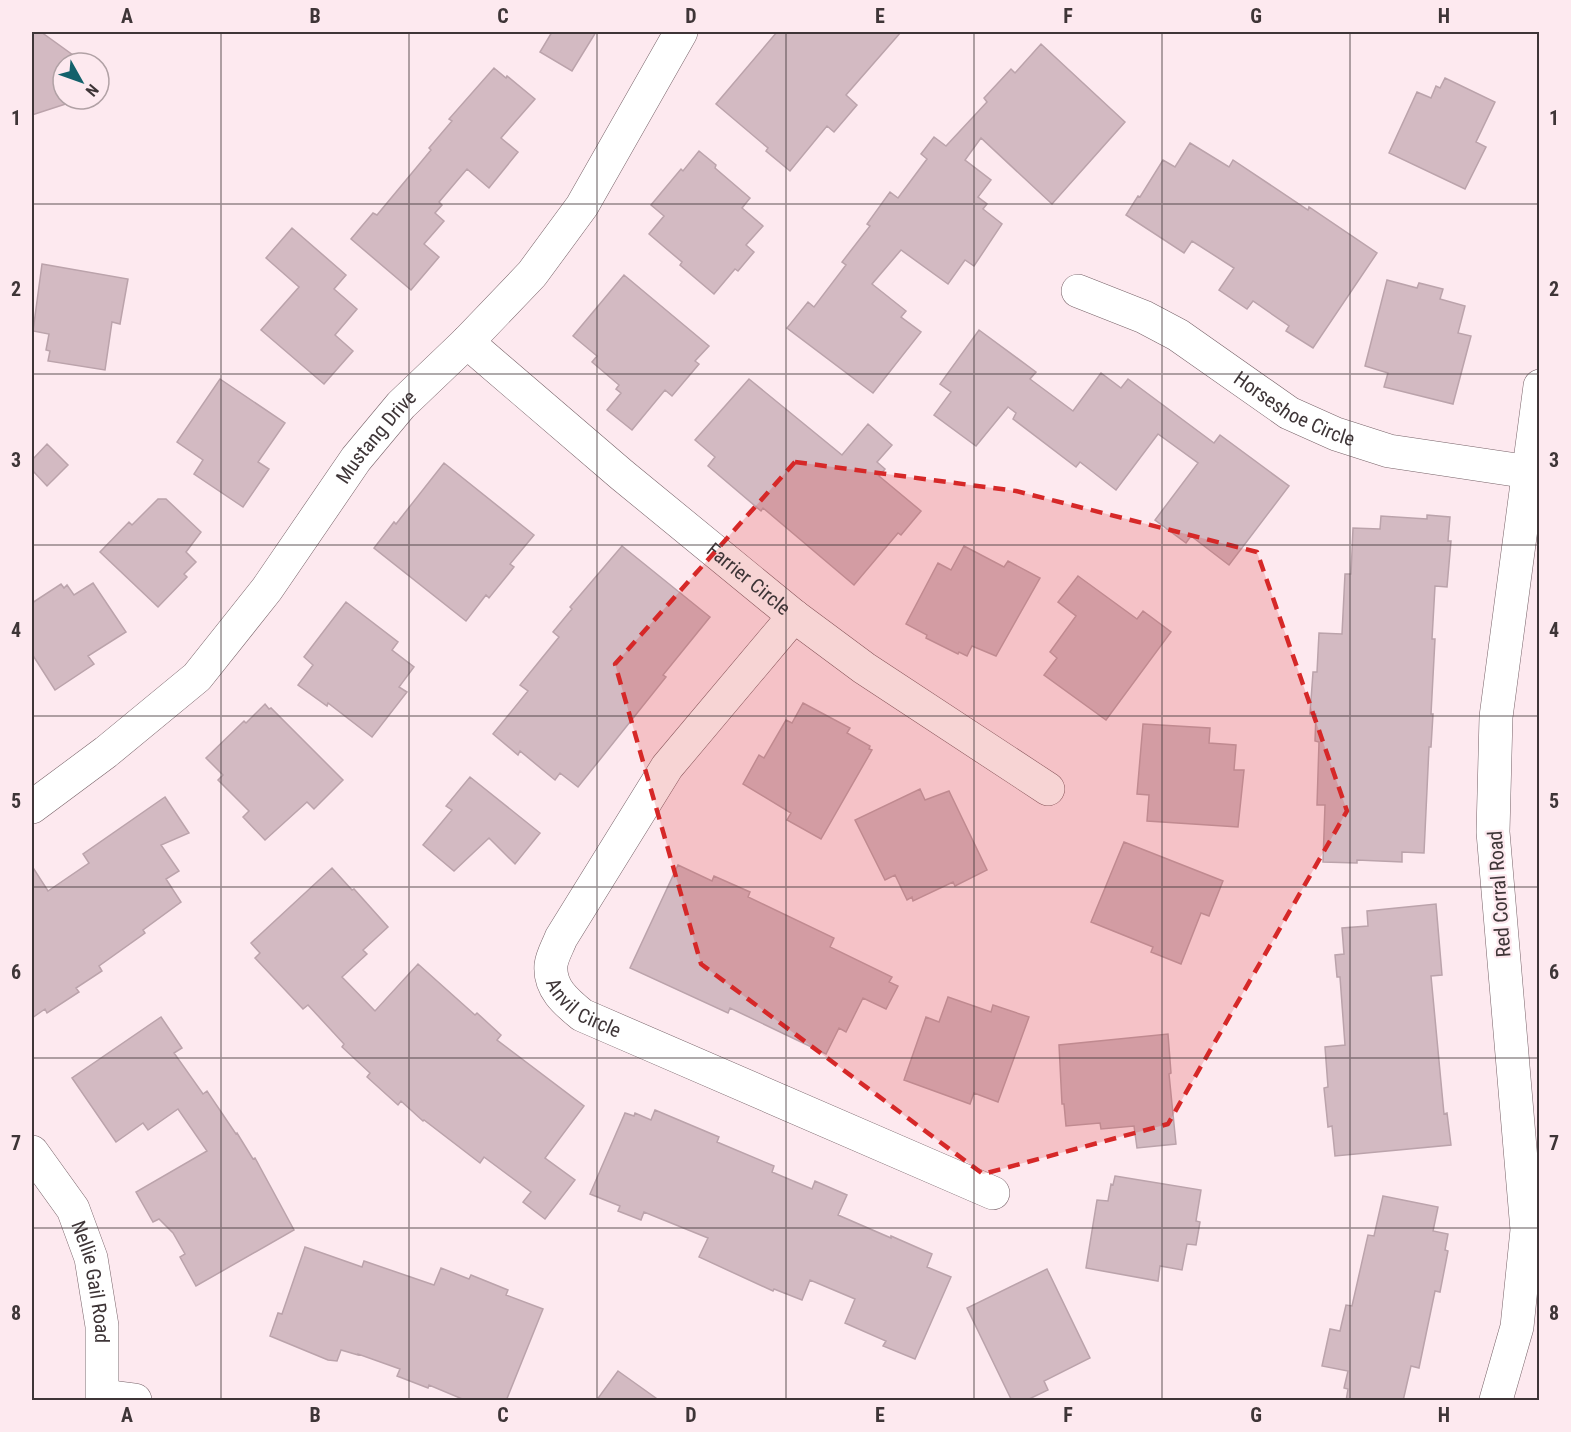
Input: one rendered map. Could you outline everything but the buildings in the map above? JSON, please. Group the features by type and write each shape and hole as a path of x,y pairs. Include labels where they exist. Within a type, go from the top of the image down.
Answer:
{"street":[{"name":"Mustang Drive","path":"32,807 106,752 197,677 267,589 356,459 402,405 532,274 582,206 681,32"},
{"name":"Horseshoe Circle","path":"1078,291 1144,316 1178,335 1289,412 1336,434 1389,451 1529,472"},
{"name":"Farrier Circle","path":"467,342 622,475 794,616 864,668 1048,789"},
{"name":"Red Corral Road","path":"1496,1401 1517,1327 1527,1230 1492,832 1496,717 1539,386"},
{"name":"Anvil Circle","path":"794,616 667,767 561,938 551,964 554,984 564,1001 582,1015 993,1193"},
{"name":"Nellie Gail Road","path":"32,1152 73,1209 91,1258 114,1399"}],"highlighted area":[{"path":"795,462 1016,491 1257,552 1347,811 1168,1124 983,1174 701,964 615,664"}]}
